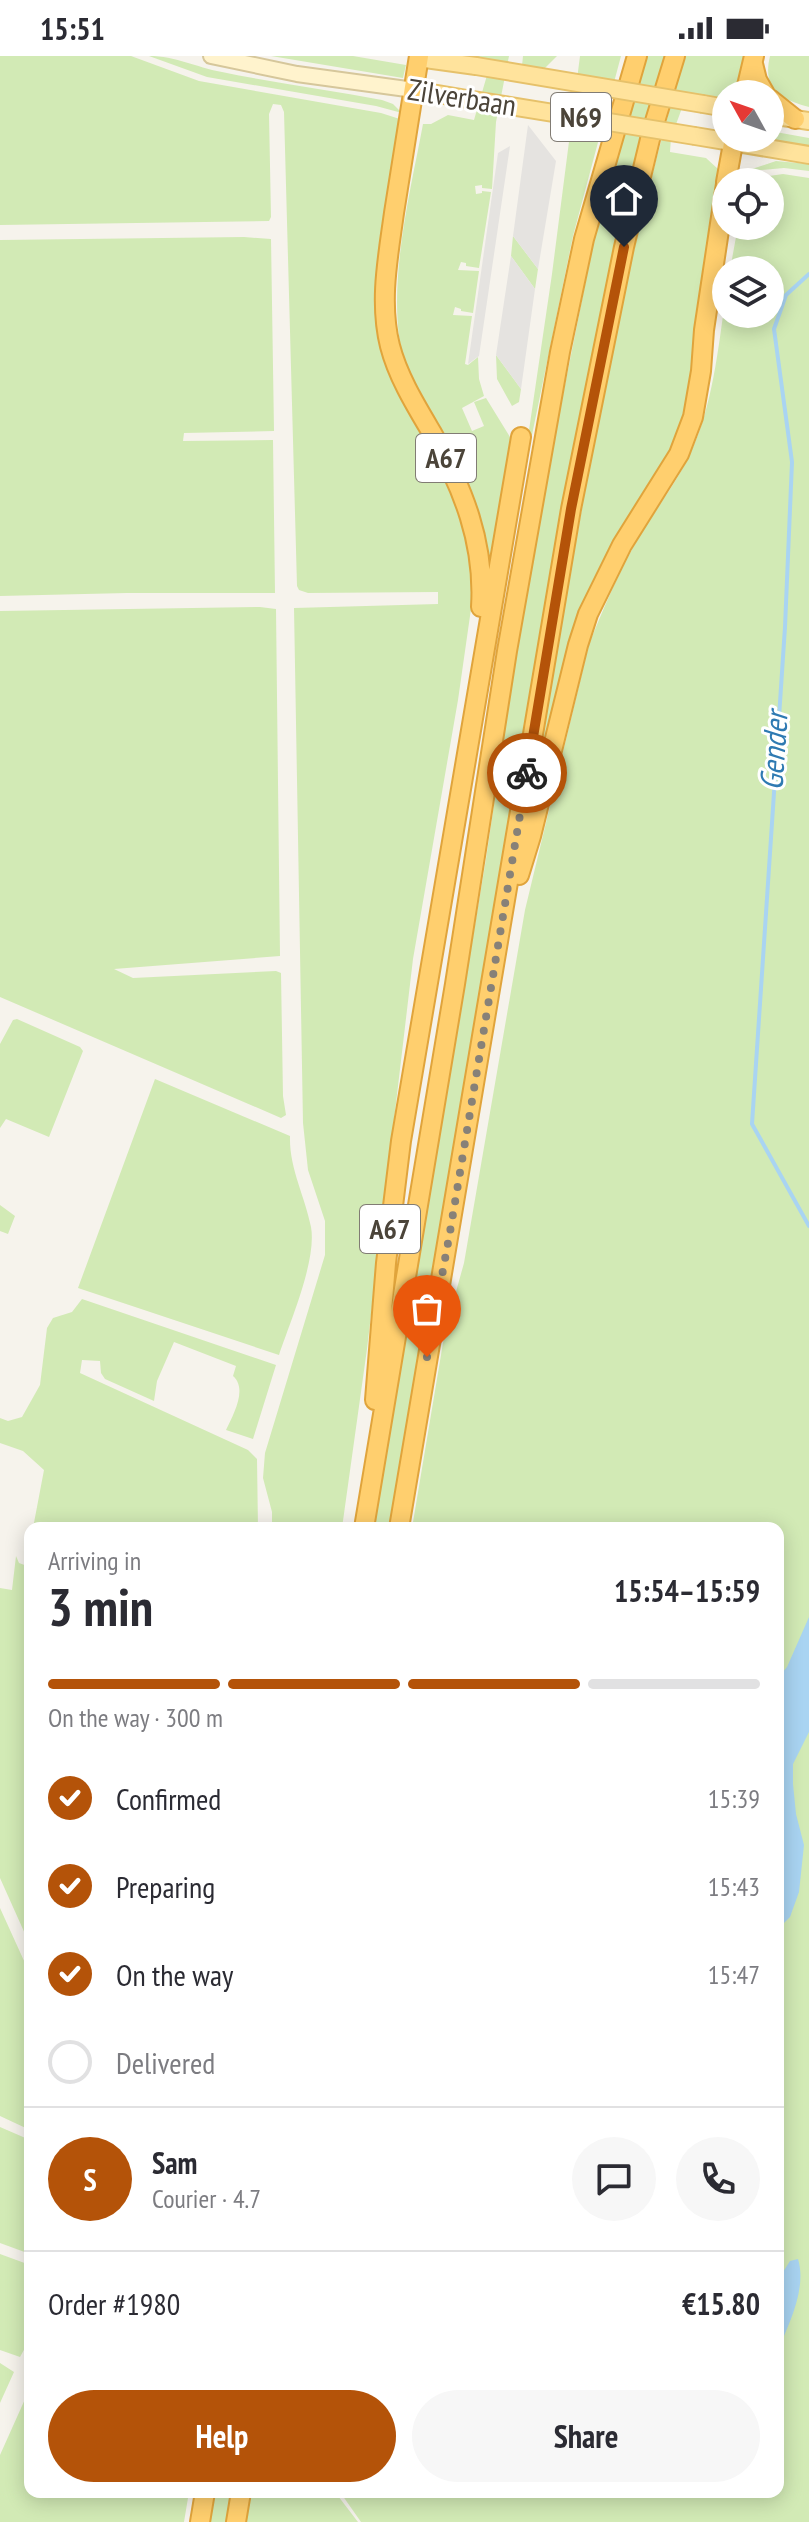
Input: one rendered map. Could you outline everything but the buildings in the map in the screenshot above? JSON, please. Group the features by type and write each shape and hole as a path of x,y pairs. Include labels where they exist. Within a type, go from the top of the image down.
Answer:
{"highway":[{"name":"A67","path":"365,1522 507,651 560,352 584,239 637,56"},
{"name":"A67","path":"400,1522 571,509 599,361 634,203 675,56"},
{"name":"A67","path":"413,57 414,90 387,268 385,316 393,358 469,508 480,558 482,596 477,689"},
{"path":"748,80 753,59"},
{"path":"753,59 757,80"},
{"path":"784,108 802,120"},
{"name":"A67","path":"499,935 531,836 588,614 622,545 679,454 693,417 717,240"},
{"name":"A67","path":"374,1463 376,1376 401,1141 521,437"},
{"path":"200,2522 204,2498"},
{"path":"236,2522 240,2498"}],"main road":[{"name":"Zilverbaan","path":"211,56 297,74 712,138"},
{"name":"Zilverbaan","path":"413,57 712,106"},
{"name":"Zilverbaan","path":"784,150 809,155"}],"green space":[{"path":"0,56 131,56 199,81 381,113 406,121 397,151 376,274 377,329 389,371 450,475 472,552 474,588 413,959 367,1349 343,1522 272,1522 263,1478 265,1453 325,1255 325,1221 308,1170 303,1123 294,608 438,604 438,592 308,593 297,586 284,112 281,105 273,104 269,114 269,221 0,225"},
{"path":"149,56 382,100 393,104 402,113 207,77"},
{"path":"271,56 353,56 406,65 403,78"},
{"path":"436,56 509,56 496,122 492,189 475,186 476,194 491,192 479,268 461,262 458,270 479,271 473,313 455,307 453,315 472,316 465,364 478,357 484,396 462,408 472,431 484,426 474,402 486,398 513,442 490,586 470,492 459,462 409,378 397,318 400,252 423,124 431,124 448,115 474,120 490,65"},
{"path":"523,56 557,56 529,84 521,76"},
{"path":"580,56 621,56 573,236 519,498 552,274"},
{"path":"643,56 664,56 614,244 563,510 395,1522 375,1522 486,859 541,505 594,240"},
{"path":"685,56 748,56 743,80 712,80 712,102 686,97 671,138 670,152 706,158 717,168 712,168 712,240 717,240 695,380 676,449 619,543 535,784 599,417 637,236"},
{"path":"770,56 809,56 809,107 784,97 784,80 770,80"},
{"path":"784,134 809,138 809,151 784,145"},
{"path":"776,161 809,164 809,171 755,168"},
{"path":"784,174 809,178 809,2522 361,2522 344,2498 784,2498 784,1522 413,1522 445,1331 464,1263 525,910 589,644 628,556 677,479 697,437 714,377 721,328 784,328 784,256 733,256 735,240 784,240"},
{"path":"513,236 538,269 535,289 511,256"},
{"path":"271,239 274,431 184,433 183,441 273,440 275,593 0,596 0,240"},
{"path":"496,355 521,389 519,402 512,406 497,379"},
{"path":"276,609 280,956 114,969 133,978 281,973 286,1115 281,1118 0,997 0,611"},
{"path":"17,1019 83,1051 49,1137 6,1119 0,1128 0,1044 13,1020"},
{"path":"155,1079 290,1136 292,1159 312,1241 301,1291 279,1355 78,1288"},
{"path":"0,1205 15,1216 8,1234 0,1231"},
{"path":"82,1299 276,1365 253,1439 226,1430 239,1395 233,1376 236,1366 174,1342 157,1381 154,1401 105,1379 100,1361 82,1360 80,1373 248,1450 257,1459 258,1522 34,1522 44,1470 23,1451 0,1443 0,1418 8,1421 22,1417 40,1385 47,1328 53,1318 72,1312"},
{"path":"16,1556 19,1563 24,1565 24,1932 0,1878 0,1588 12,1590"},
{"path":"0,1908 24,1961 24,2127 0,2116"},
{"path":"0,2127 24,2137 24,2252 0,2243"},
{"path":"0,2254 24,2263 24,2350 20,2357 0,2350"},
{"path":"0,2363 14,2372 0,2403"},
{"path":"24,2401 24,2498 188,2498 184,2522 0,2522 0,2455"},
{"path":"211,2498 232,2498 228,2522 207,2522"},
{"path":"250,2498 340,2498 358,2522 246,2522"}],"shaded area":[{"path":"528,125 556,161 538,269 513,236"},
{"path":"510,146 479,356 468,364 498,153"},
{"path":"511,256 535,289 521,389 496,355"}],"water":[{"path":"809,1617 809,1732 793,1764 796,1814 804,1845 799,1892 790,1917 784,1923 784,1671"},
{"path":"798,2259 800,2282 799,2294 784,2336 784,2270 790,2261"}],"waterway":[{"name":"Gender","path":"809,274 786,295 774,329 792,462 785,627 752,1124 809,1226"}],"way so far":[{"path":"427,1357 527,773"}],"route":[{"path":"527,773 571,509 624,247"}]}
